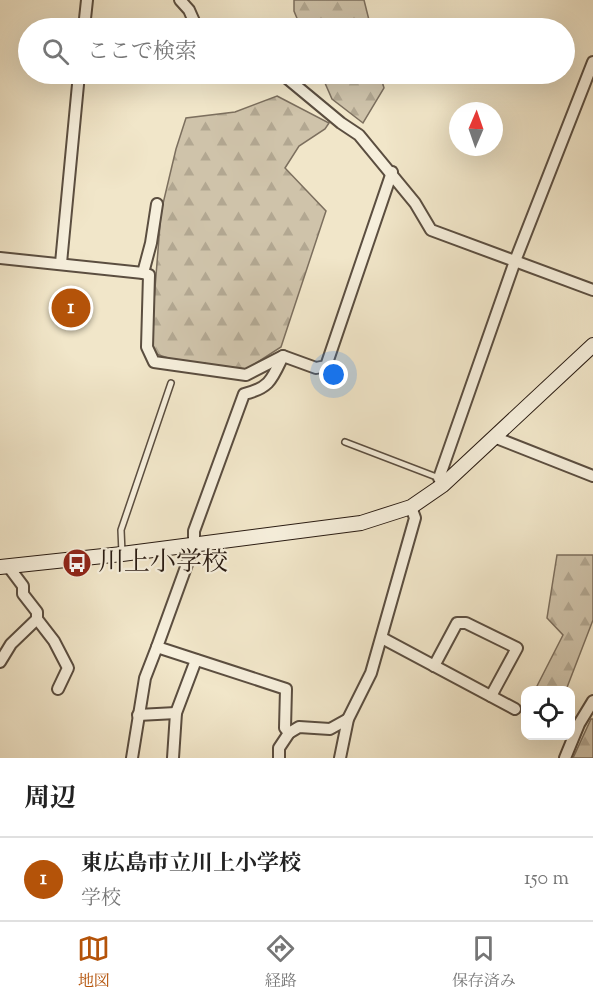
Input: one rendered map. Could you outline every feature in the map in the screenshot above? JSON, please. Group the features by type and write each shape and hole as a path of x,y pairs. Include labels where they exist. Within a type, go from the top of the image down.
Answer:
{"main road":[{"path":"4,566 122,554 361,523 411,507 494,437 593,345"}],"street":[{"path":"85,18 87,0"},
{"path":"180,0 193,18"},
{"path":"441,481 514,261 593,62"},
{"path":"61,263 79,84"},
{"path":"294,84 359,135 416,203 431,230 593,290"},
{"path":"0,258 61,263 149,275 147,347 154,362 246,375 283,356 316,368 326,366 392,172"},
{"path":"143,273 151,243 157,204"},
{"path":"132,758 145,678 194,545 194,531 244,394 261,390 273,378 283,356"},
{"path":"494,437 593,476"},
{"path":"340,758 348,719 371,674 382,638 415,518 411,507"},
{"path":"4,566 23,586 23,594 37,612 37,619 54,641 68,668 58,689"},
{"path":"0,662 10,644 37,619"},
{"path":"434,666 457,623 466,623 517,648 491,696"},
{"path":"382,638 515,708"},
{"path":"157,647 286,689 285,728 289,734"},
{"path":"173,758 176,713 196,660"},
{"path":"565,758 579,724 593,701"},
{"path":"138,715 176,713"},
{"path":"279,758 279,748 289,734 299,728 330,729 348,719"}],"lane":[{"path":"122,554 121,530 171,383"},
{"path":"345,442 441,481"}],"green space":[{"path":"294,0 364,0 368,18 297,18"},
{"path":"325,84 383,84 384,88 363,123 332,99"},
{"path":"277,96 329,123 325,129 299,146 285,168 326,211 281,347 242,372 201,369 150,352 161,212 186,118 235,112"},
{"path":"557,555 593,555 593,620 568,686 537,686 563,635 547,618"},
{"path":"593,719 593,758 573,758"}],"place":[{"name":"東広島市立川上小学校","path":"71,308"},
{"name":"川上小学校","path":"77,563"}]}
